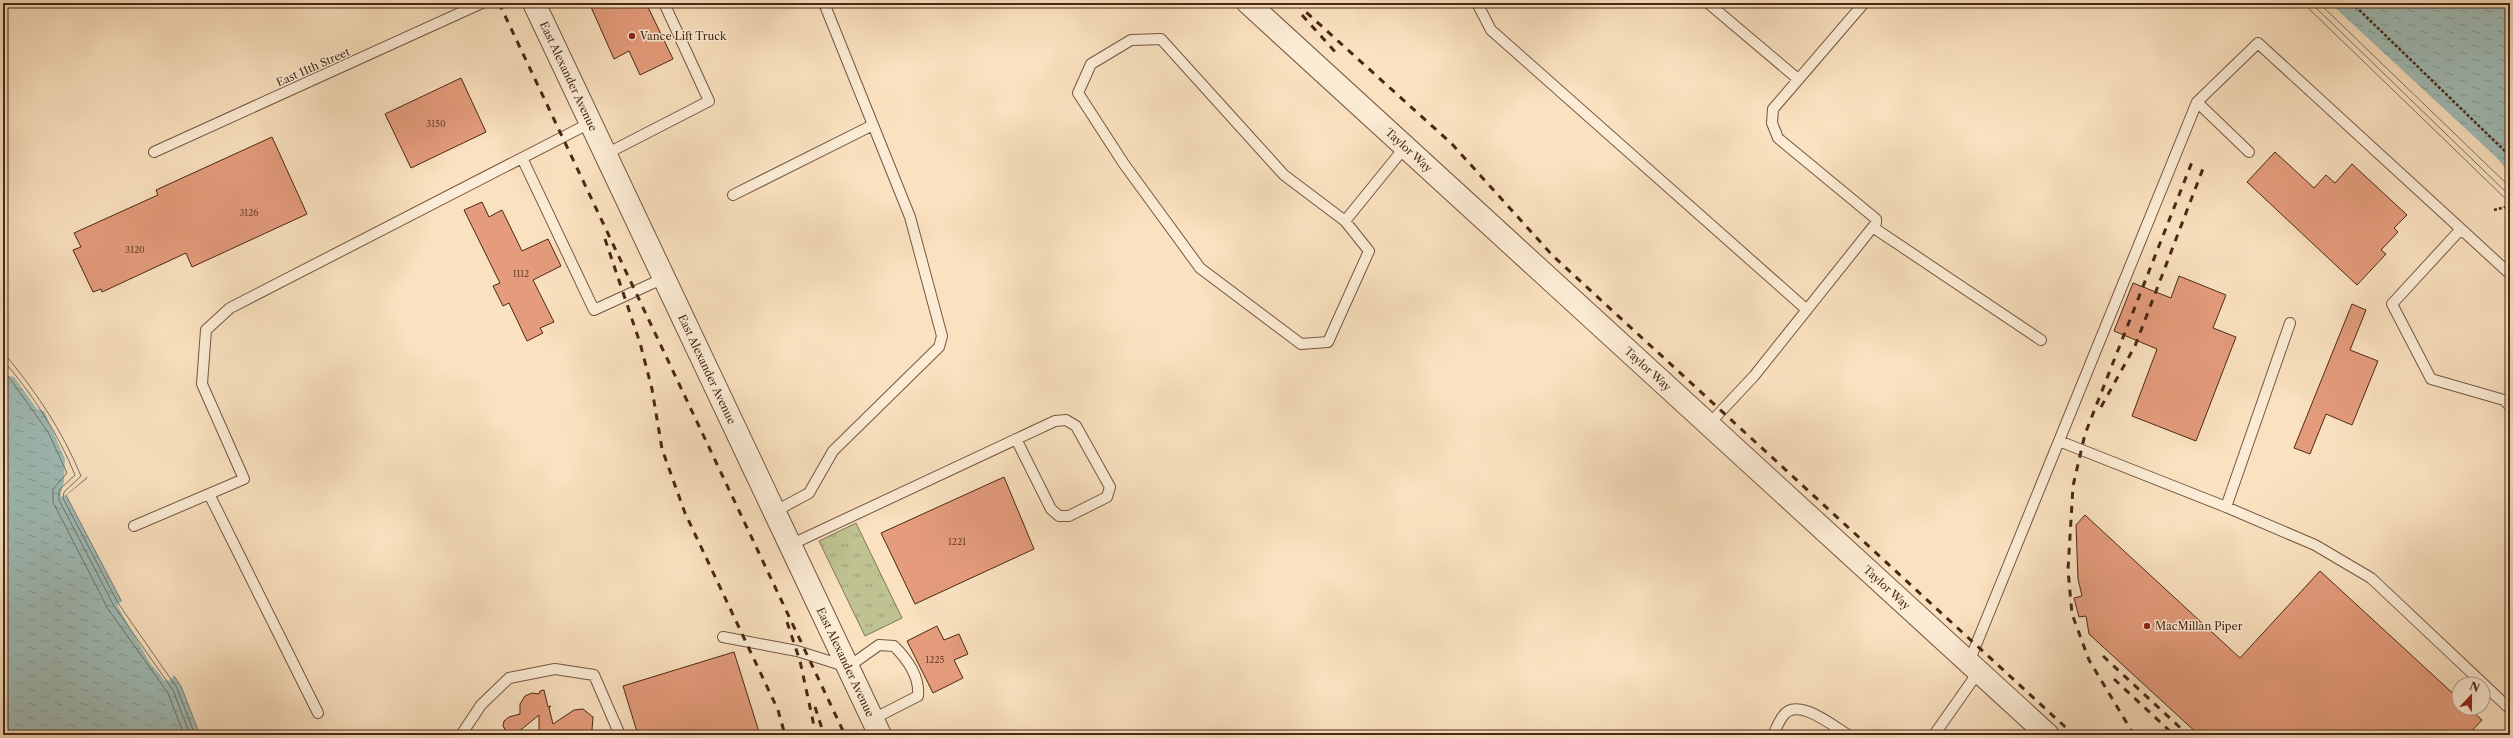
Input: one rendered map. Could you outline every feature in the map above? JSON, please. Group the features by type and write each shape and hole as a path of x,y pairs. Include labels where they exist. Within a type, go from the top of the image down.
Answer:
{"street":[{"name":"East Alexander Avenue","path":"534,3 876,727"},
{"name":"Taylor Way","path":"1248,3 2048,735"}],"lane":[{"name":"East 11th Street","path":"154,152 482,3"},
{"path":"606,154 709,101 664,3"},
{"path":"774,512 809,493 833,451 939,347 942,336 910,216 824,3"},
{"path":"1477,3 1491,30 1807,310"},
{"path":"1708,3 1798,79"},
{"path":"1709,424 1754,376 1874,228 1876,220 1778,138 1772,123 1773,109 1864,3"},
{"path":"1161,39 1284,175 1345,220 1369,252 1328,342 1301,344 1200,268 1124,164 1078,93 1091,64 1130,40 1161,39"},
{"path":"1934,735 1974,667 2059,441 2197,102 2258,43 2510,274"},
{"path":"2197,102 2249,152"},
{"path":"134,526 244,479 202,384 206,330 230,308 590,123"},
{"path":"733,195 873,125"},
{"path":"1345,220 1405,147"},
{"path":"522,158 594,310 664,278"},
{"path":"1874,228 2041,340"},
{"path":"2461,229 2392,304 2431,379 2504,400 2510,406"},
{"path":"2226,507 2290,323"},
{"path":"790,545 1016,439 1055,421 1066,420 1076,426 1110,487 1107,497 1069,516 1059,516 1051,510 1016,439"},
{"path":"2059,441 2226,507 2315,545 2370,578 2510,709"},
{"path":"209,494 318,713"},
{"path":"723,637 797,651 848,667 879,645 894,646 905,657 920,684 918,696 876,727"},
{"path":"461,735 481,705 509,678 555,669 594,675 620,735"},
{"path":"1773,735 1783,714 1792,709 1808,710 1848,735"}],"path":[{"path":"2352,3 2510,156"},
{"path":"2494,210 2510,206"}],"green space":[{"path":"856,523 902,618 865,636 819,541"}],"water":[{"path":"2298,3 2510,3 2510,208"},
{"path":"3,346 87,478 66,495 122,602 181,686 200,735 3,735"}],"pier":[{"path":"2296,3 2330,3 2495,156 2510,173 2510,210"},
{"path":"3,344 29,374 63,423 88,476 66,495 60,497 64,482 65,459 44,411 37,409 14,377 3,375"},
{"path":"123,600 175,674 169,681 164,680 150,663 117,605"}],"building":[{"name":"Vance Lift Truck","path":"598,3 646,3 673,59 640,75 629,51 614,59 591,7"},
{"path":"461,78 486,132 411,168 385,114"},
{"path":"272,137 307,214 192,267 186,253 102,292 101,289 93,292 73,250 81,247 74,233 158,195 156,190"},
{"path":"2275,152 2314,188 2326,175 2335,183 2352,164 2407,215 2394,228 2398,232 2381,250 2386,254 2357,285 2247,182"},
{"path":"482,202 489,217 502,210 522,251 548,239 561,266 533,280 554,322 540,328 543,333 527,341 509,303 503,306 493,286 500,283 464,210"},
{"path":"2179,276 2226,295 2213,328 2236,337 2196,441 2132,416 2157,349 2114,331 2133,283 2171,298"},
{"path":"2352,304 2366,310 2350,350 2378,361 2352,425 2326,414 2310,454 2294,448"},
{"path":"1004,477 1034,549 915,604 881,533"},
{"name":"MacMillan Piper","path":"2085,515 2240,658 2320,571 2451,692 2451,716 2478,716 2482,720 2468,735 2199,735 2089,634 2086,616 2079,617 2074,598 2082,596 2078,579 2076,525"},
{"path":"937,626 944,640 959,634 968,654 954,660 963,678 933,693 907,641"},
{"path":"734,652 760,735 638,735 623,686"},
{"path":"544,690 548,707 551,706 549,708 553,724 574,710 583,709 593,717 592,730 586,735 537,735 539,733 539,715 517,733 511,734 506,731 503,726 504,721 509,717 520,714 520,704 525,696 532,693 539,694 540,691"}],"railway":[{"path":"499,3 845,735"},
{"path":"1296,3 1452,144 1553,256 2074,735"},
{"path":"1302,15 1338,55"},
{"path":"2134,735 2089,660 2072,614 2068,570 2073,486 2085,434 2192,162"},
{"path":"2101,407 2135,346 2204,166"},
{"path":"605,239 640,343 652,389 662,449 685,513 778,710 785,735"},
{"path":"787,622 800,661 816,735"},
{"path":"2103,656 2188,735"},
{"path":"2114,679 2174,735"},
{"path":"815,707 824,735"}],"place":[{"name":"Vance Lift Truck","path":"632,36"},
{"name":"MacMillan Piper","path":"2147,626"}]}
